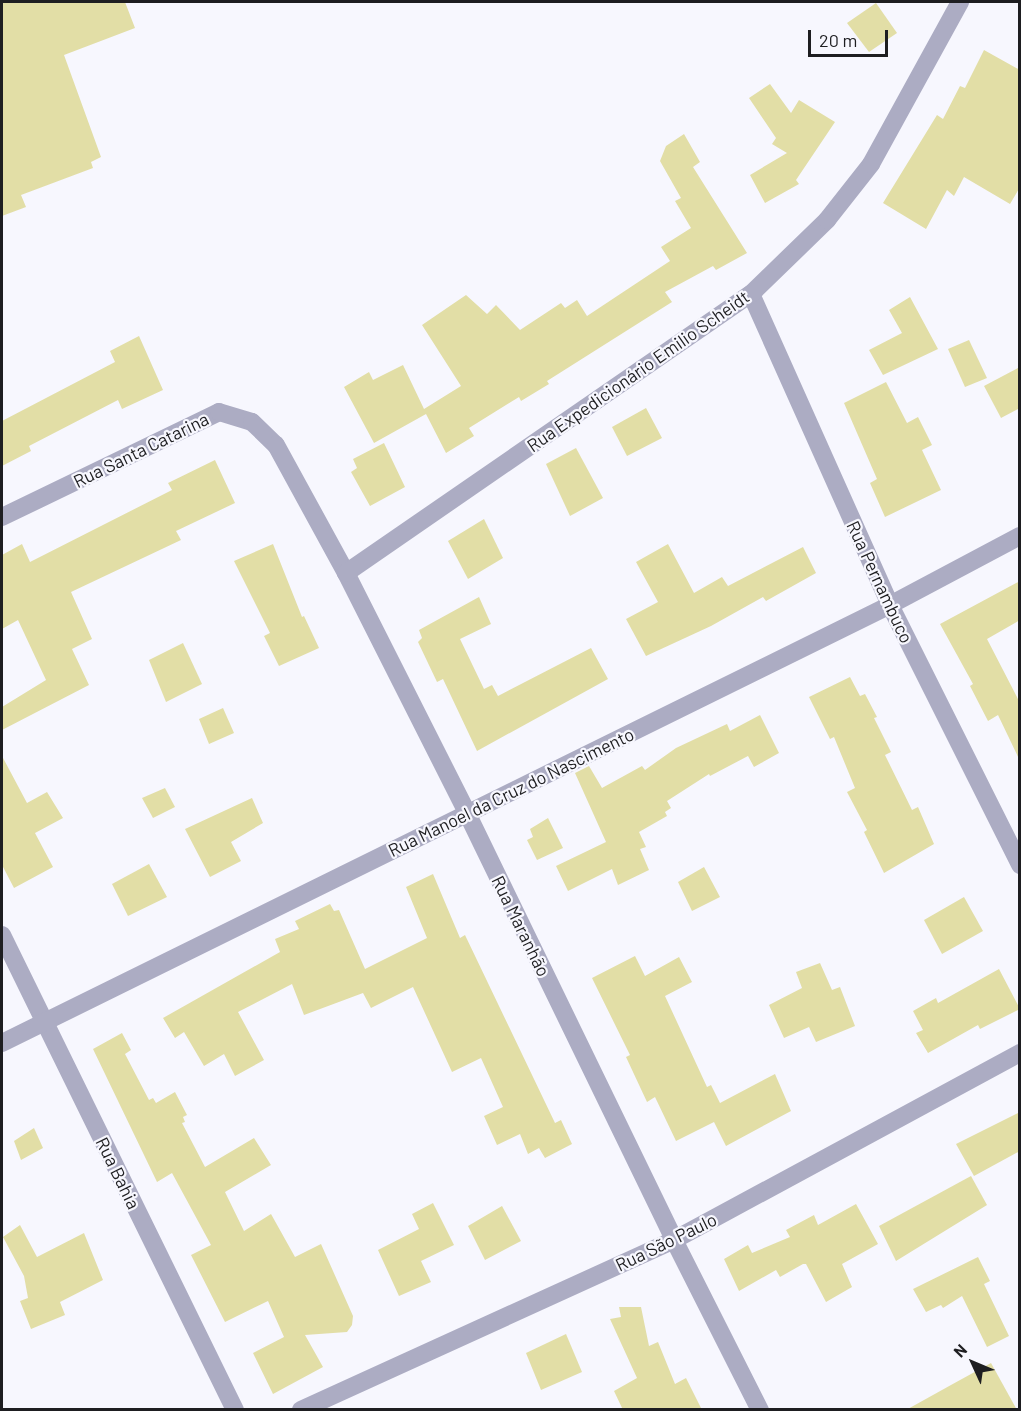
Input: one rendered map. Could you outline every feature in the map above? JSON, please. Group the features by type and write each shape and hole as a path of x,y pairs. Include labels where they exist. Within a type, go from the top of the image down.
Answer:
{"street":[{"name":"Rua Expedicionário Emilio Scheidt","path":"346,573 751,294 826,220 871,164 960,2"},
{"name":"Rua Pernambuco","path":"751,294 890,605 1020,865"},
{"name":"Rua Santa Catarina","path":"2,517 219,412 252,422 276,445"},
{"name":"Rua Maranhão","path":"276,445 346,573 467,813 674,1240 760,1410"},
{"name":"Rua Manoel da Cruz do Nascimento","path":"2,1043 890,605 1020,536"},
{"name":"Rua Bahia","path":"2,935 235,1410"},
{"name":"Rua São Paulo","path":"302,1410 674,1240 1020,1053"}],"building":[{"path":"2,2 125,2 135,28 64,55 101,157 91,162 93,168 21,195 26,207 2,216"},
{"path":"876,3 897,33 869,52 847,23"},
{"path":"984,50 1020,70 1020,187 1010,204 964,177 954,196 947,190 926,229 883,203 937,115 943,119 960,86 965,88"},
{"path":"770,84 791,113 799,100 835,122 796,180 799,184 765,203 750,175 787,153 772,144 776,138 749,98"},
{"path":"684,134 700,162 693,167 747,253 716,270 713,266 665,292 672,302 547,381 549,384 521,401 519,397 469,428 474,436 446,453 426,414 374,443 344,387 369,372 373,380 403,365 424,409 461,386 422,325 466,295 487,314 496,305 520,330 561,303 565,308 577,300 587,316 670,261 661,247 691,228 675,201 681,198 660,161 666,146"},
{"path":"910,297 938,349 883,375 869,350 902,333 889,310"},
{"path":"139,336 163,390 122,409 118,400 29,446 31,451 2,466 2,421 115,362 110,351"},
{"path":"969,340 987,378 965,387 948,349"},
{"path":"1020,367 1020,408 1001,418 984,386"},
{"path":"886,382 907,423 918,417 932,445 922,450 941,490 885,517 870,483 877,479 844,403"},
{"path":"646,408 662,438 627,456 612,427"},
{"path":"384,443 405,487 370,506 351,472 357,468 353,459"},
{"path":"576,448 603,498 570,516 546,464"},
{"path":"215,460 235,503 176,531 181,540 71,592 92,639 72,649 89,685 2,730 2,707 46,680 18,620 2,629 2,555 22,544 30,562 172,490 168,483"},
{"path":"484,519 503,558 468,579 448,541"},
{"path":"273,544 302,617 304,616 319,648 279,666 264,636 270,633 234,561"},
{"path":"668,544 694,593 722,577 728,586 803,547 816,573 766,601 763,597 711,626 646,656 626,619 658,602 636,562"},
{"path":"1020,581 1020,620 987,639 1020,703 1020,761 998,715 988,721 970,686 973,684 940,624"},
{"path":"479,597 491,624 460,639 484,689 492,685 498,696 591,648 608,679 477,751 443,679 437,682 418,642 422,638 419,630"},
{"path":"183,643 202,684 166,702 149,660"},
{"path":"850,677 860,696 865,694 877,717 874,718 891,752 885,755 912,810 918,807 934,844 884,873 864,832 867,830 847,792 855,788 834,737 830,739 809,697"},
{"path":"223,708 234,733 209,744 199,719"},
{"path":"760,715 779,753 754,767 748,756 710,776 709,774 667,801 671,808 665,812 667,816 639,832 646,847 640,849 649,870 618,885 612,869 568,891 556,866 606,842 575,773 589,766 602,788 642,766 645,770 676,748 727,724 730,731"},
{"path":"2,756 27,803 47,792 63,818 35,833 53,867 14,888 2,865"},
{"path":"165,788 175,807 153,818 142,798"},
{"path":"252,798 263,823 231,842 241,861 210,877 185,829"},
{"path":"548,818 563,848 537,860 527,840 533,837 530,829"},
{"path":"149,864 167,897 128,916 112,884"},
{"path":"704,867 720,897 692,911 678,882"},
{"path":"433,874 460,938 465,935 555,1123 561,1120 572,1144 545,1158 539,1148 528,1154 520,1134 497,1145 484,1116 503,1107 481,1058 452,1072 413,987 371,1008 363,993 304,1015 292,984 238,1012 264,1060 235,1076 224,1054 204,1066 184,1032 175,1038 163,1018 280,952 275,939 299,929 295,921 330,904 334,911 339,910 365,969 427,938 406,887"},
{"path":"964,897 983,931 942,954 924,920"},
{"path":"635,956 645,976 679,957 692,982 665,996 707,1087 711,1085 720,1103 775,1074 791,1111 726,1146 714,1122 676,1141 655,1097 647,1102 626,1057 630,1055 592,978"},
{"path":"820,963 832,990 840,987 855,1026 816,1042 809,1027 784,1038 769,1005 802,988 796,972"},
{"path":"999,969 1020,1009 980,1029 978,1025 928,1053 916,1033 923,1030 913,1011 936,998 938,1003"},
{"path":"122,1033 131,1050 125,1054 149,1100 153,1098 156,1103 175,1092 187,1115 183,1117 185,1122 182,1123 205,1167 254,1138 271,1165 225,1192 244,1231 271,1214 295,1257 321,1244 353,1316 352,1325 347,1332 305,1335 323,1367 273,1394 253,1353 284,1337 268,1301 225,1322 191,1255 211,1245 172,1173 157,1182 93,1049"},
{"path":"1020,1112 1020,1151 974,1176 956,1144"},
{"path":"34,1128 43,1148 21,1160 14,1141"},
{"path":"971,1176 987,1205 896,1261 879,1226"},
{"path":"433,1203 454,1245 421,1261 431,1282 399,1296 378,1250 419,1229 412,1214"},
{"path":"856,1204 878,1244 842,1264 852,1287 826,1302 806,1264 803,1264 780,1277 776,1270 739,1291 724,1259 748,1245 752,1253 790,1237 786,1230 814,1215 818,1225"},
{"path":"502,1206 521,1241 485,1260 468,1226"},
{"path":"20,1225 37,1257 84,1233 103,1280 60,1302 65,1315 31,1329 20,1301 28,1298 24,1276 3,1237"},
{"path":"978,1257 990,1281 984,1284 1009,1336 987,1347 962,1296 943,1308 941,1305 926,1312 913,1289"},
{"path":"619,1307 641,1307 649,1346 658,1342 675,1384 686,1378 702,1410 623,1410 614,1391 637,1378 610,1319 621,1317"},
{"path":"566,1334 582,1372 541,1390 526,1353"},
{"path":"991,1363 1017,1410 906,1410 951,1385"}]}
